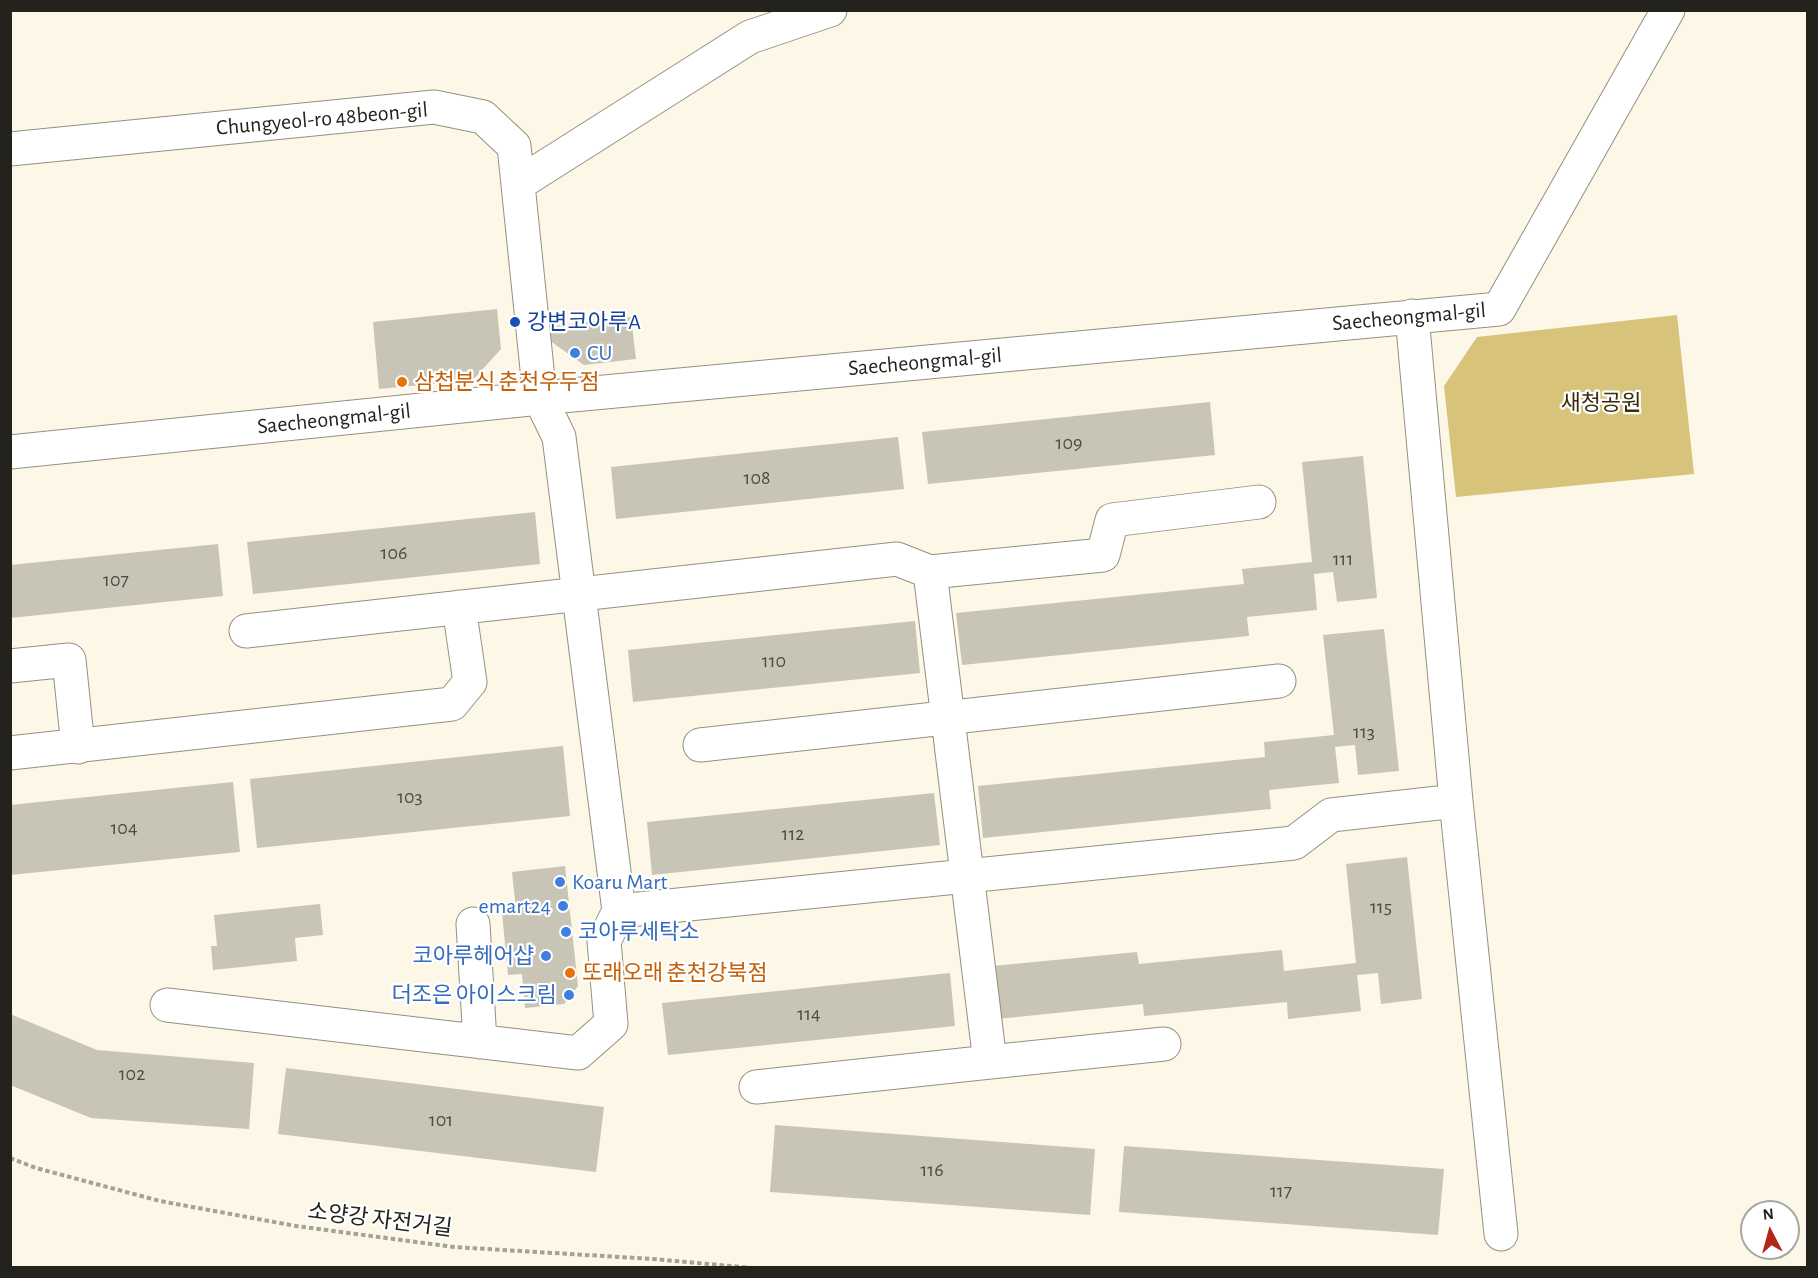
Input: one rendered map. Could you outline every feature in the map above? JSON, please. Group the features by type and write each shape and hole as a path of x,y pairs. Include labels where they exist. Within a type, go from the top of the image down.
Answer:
{"street":[{"path":"518,184 750,37 830,10"},
{"name":"Saecheongmal-gil","path":"10,452 540,398 1499,309 1668,10"},
{"name":"Chungyeol-ro 48beon-gil","path":"10,149 434,107 483,117 514,146 540,398"},
{"path":"1412,316 1456,801 1501,1234"},
{"path":"166,1005 578,1053 611,1024 604,941 619,912 559,437 540,398"},
{"path":"246,631 897,559 930,572 1103,555 1112,520 1258,502"},
{"path":"930,572 990,1062"},
{"path":"10,753 452,704 470,682 459,607"},
{"path":"10,666 69,660 78,747"},
{"path":"700,744 1279,681"},
{"path":"619,912 1294,843 1330,815 1456,801"},
{"path":"473,924 480,1041"},
{"path":"756,1087 1164,1044"}],"path":[{"name":"소양강 자전거길","path":"10,1158 36,1168 160,1201 296,1226 454,1247 653,1258 753,1268"}],"green space":[{"name":"새청공원","path":"1677,315 1694,474 1456,497 1444,386 1477,337"}],"building":[{"path":"497,309 501,349 473,380 379,389 373,322"},
{"path":"631,317 636,359 584,365 546,338 544,327"},
{"path":"1210,402 1215,455 928,484 922,432"},
{"path":"898,437 904,489 616,519 611,467"},
{"path":"1363,456 1377,598 1337,602 1333,572 1314,574 1317,610 1247,617 1249,636 962,665 956,613 1244,584 1242,569 1312,562 1302,462"},
{"path":"535,512 540,564 253,594 247,542"},
{"path":"218,544 223,596 10,618 10,565"},
{"path":"915,621 920,673 633,702 628,650"},
{"path":"1384,629 1399,771 1358,775 1355,745 1335,747 1339,783 1269,790 1271,809 983,838 978,786 1265,757 1264,742 1334,735 1323,635"},
{"path":"563,746 570,816 257,848 250,779"},
{"path":"233,782 240,852 10,875 10,805"},
{"path":"934,793 940,845 652,875 647,822"},
{"path":"1407,857 1422,999 1381,1004 1378,973 1357,975 1361,1011 1288,1019 1287,1002 1144,1016 1143,1004 998,1019 993,966 1137,952 1139,964 1282,950 1284,971 1356,963 1346,864"},
{"path":"565,866 578,986 564,1004 525,1008 522,974 508,975 502,912 516,910 512,872"},
{"path":"320,904 323,935 295,938 297,961 213,970 211,946 217,946 214,915"},
{"path":"950,973 955,1026 668,1055 662,1003"},
{"path":"10,1014 97,1050 254,1063 249,1129 91,1118 10,1085"},
{"path":"286,1068 604,1107 596,1172 278,1134"},
{"path":"775,1125 1095,1149 1090,1215 770,1192"},
{"path":"1124,1146 1444,1169 1438,1235 1119,1212"}],"place":[{"name":"강변코아루A","path":"515,322"},
{"name":"CU","path":"575,353"},
{"name":"삼첩분식 춘천우두점","path":"402,382"},
{"name":"Koaru Mart","path":"560,882"},
{"name":"emart24","path":"563,906"},
{"name":"코아루세탁소","path":"566,932"},
{"name":"코아루헤어샵","path":"546,956"},
{"name":"또래오래 춘천강북점","path":"570,973"},
{"name":"더조은 아이스크림","path":"569,995"}]}
